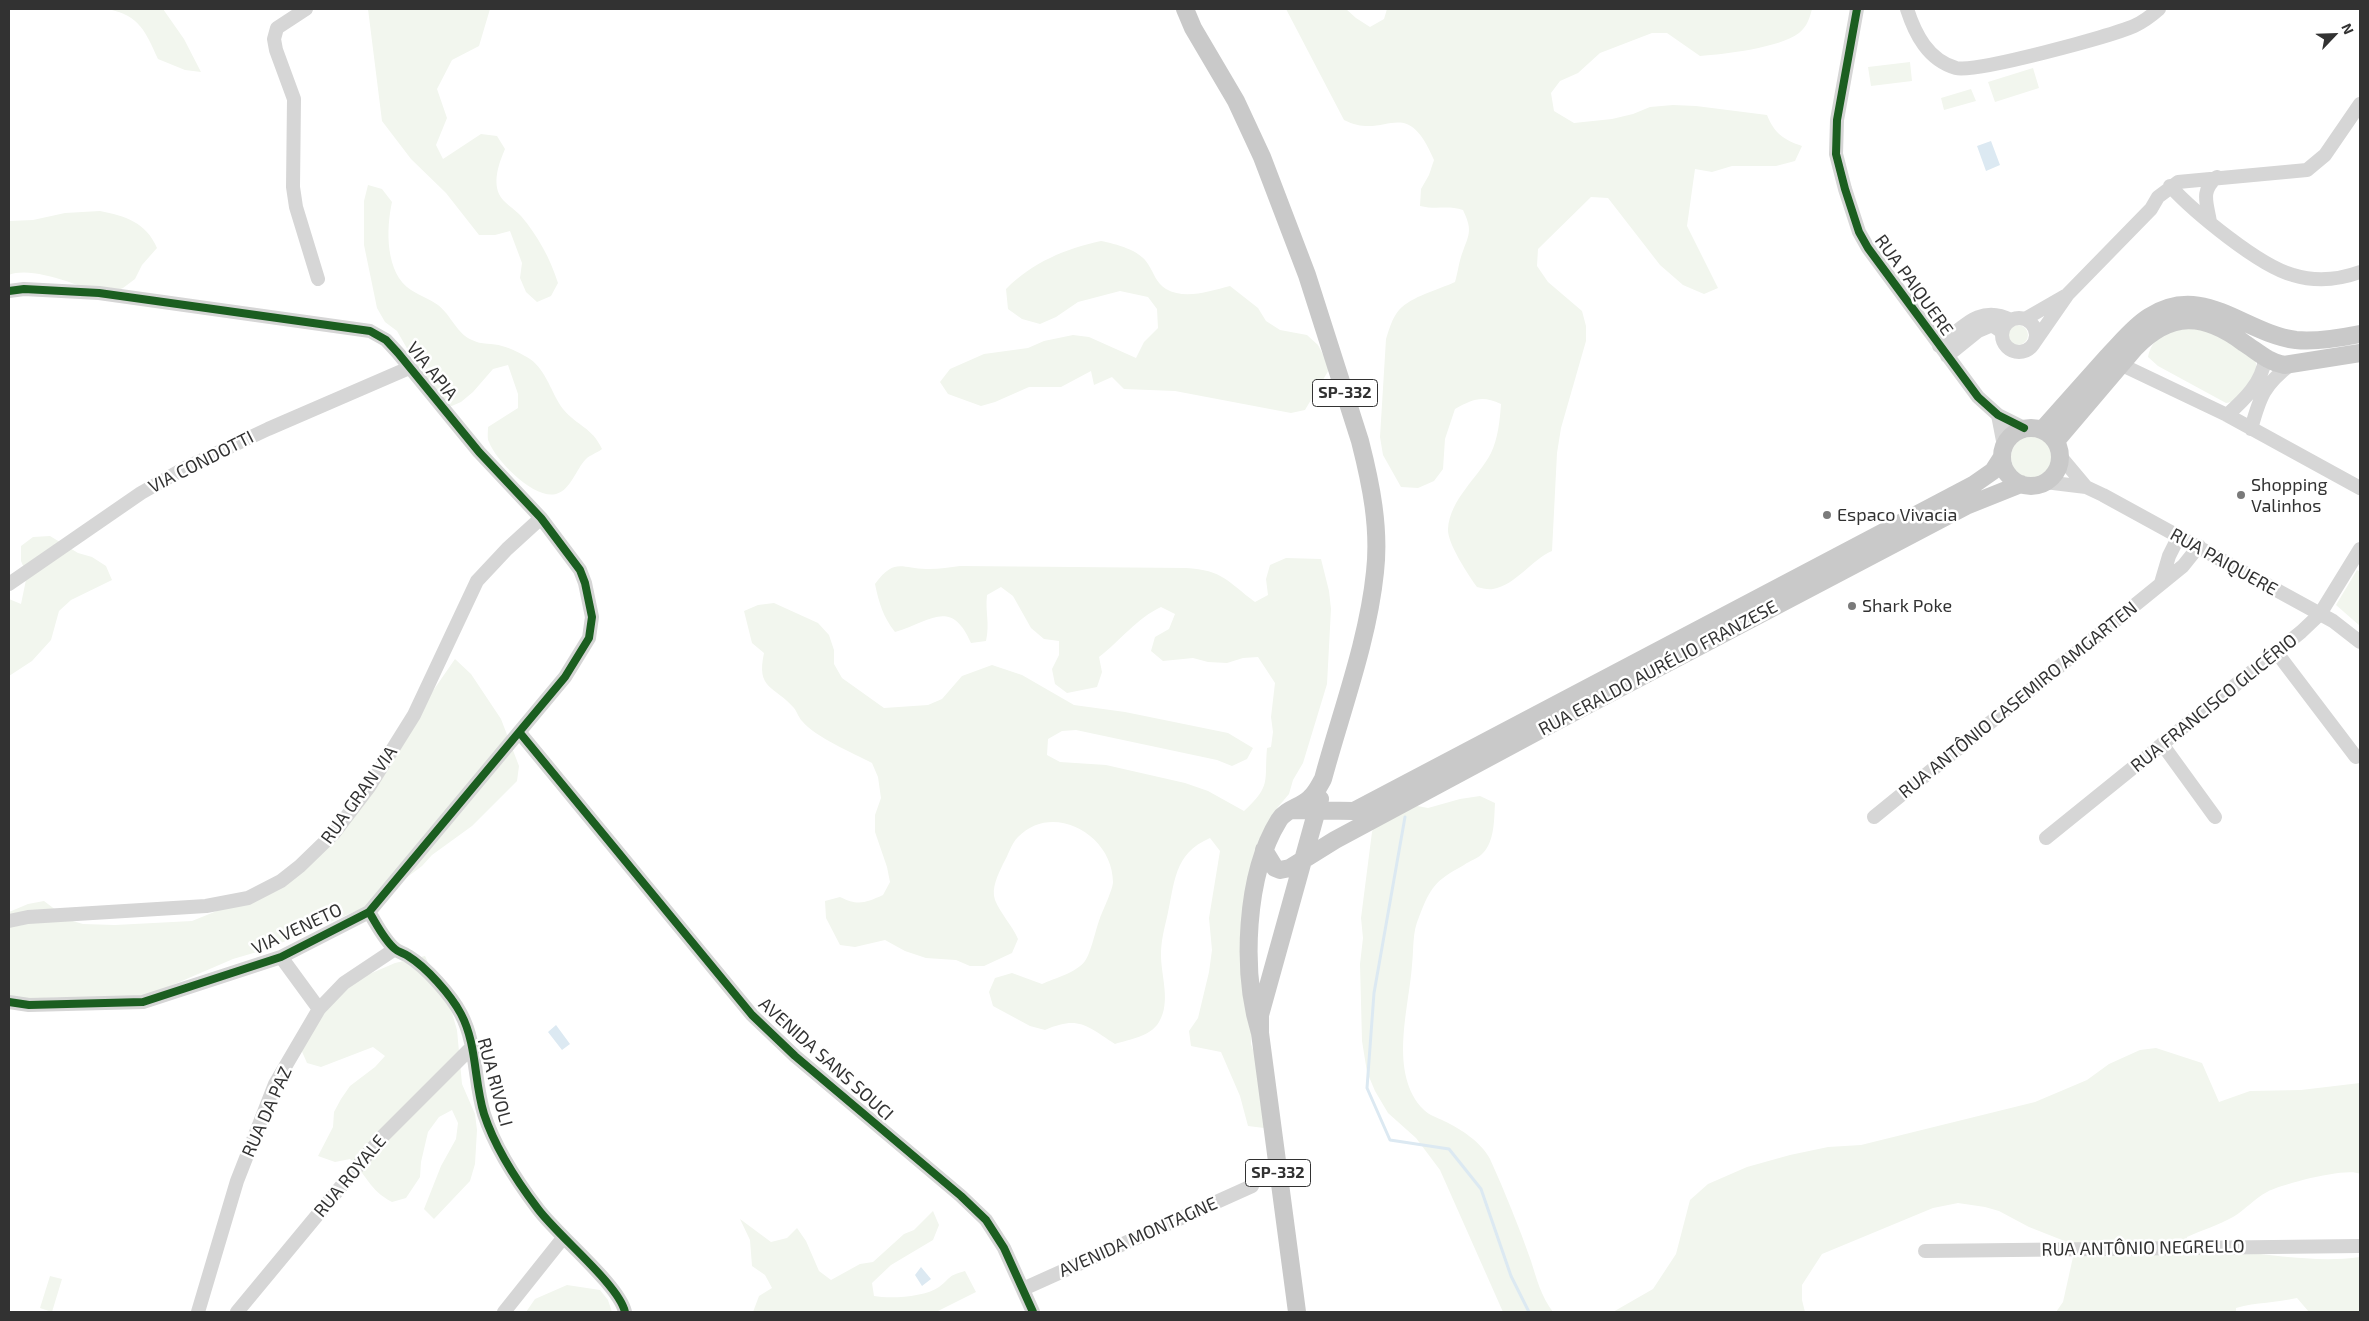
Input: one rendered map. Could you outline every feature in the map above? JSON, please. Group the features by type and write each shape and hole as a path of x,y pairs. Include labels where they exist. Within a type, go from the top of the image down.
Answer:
{"main road":[{"name":"SP-332","path":"1171,9 1193,28"},
{"name":"SP-332","path":"1185,9 1193,28 1245,118 1286,216 1346,396 1370,477 1376,522 1375,572 1362,640 1261,1007 1260,1033"},
{"path":"2297,340 2260,330 2202,305 2180,304 2163,310 2136,326 2033,429 2012,434 2003,451 2008,473 2021,484 2037,485 2045,482 2056,471 2058,448 2090,399 2149,334 2160,327 2180,320 2201,320 2219,327 2231,333 2266,359 2279,364 2291,364 2360,353"},
{"path":"2266,359 2266,348 2269,344 2282,340 2342,338 2360,334"},
{"path":"2033,429 2058,448"},
{"name":"RUA ERALDO AURÉLIO FRANZESE","path":"1290,811 1317,809 1339,812 1354,811 1973,485 1993,471 2003,451"},
{"name":"RUA ERALDO AURÉLIO FRANZESE","path":"1264,850 1271,862 1280,870 1290,868 1335,840 1547,726 1966,506 2021,484"},
{"name":"SP-332","path":"1297,1312 1260,1033 1251,995 1249,928 1250,907 1264,850 1278,820 1311,798 1322,785"},
{"path":"1322,785 1326,800 1339,812"},
{"path":"1290,811 1305,825 1300,862"}],"street":[{"path":"306,9 277,28 274,39 294,99 293,187 296,207 318,279"},
{"name":"RUA PAIQUERE","path":"1857,9 1837,120 1836,154 1859,232 1868,248 1978,397 1998,415 2033,429"},
{"path":"1907,9 1923,45 1936,58 1957,68 1992,65 2110,34 2132,27 2154,11"},
{"path":"2068,294 2005,325 2002,332 2004,344 2014,351 2025,351 2034,344 2068,294 2151,209 2158,197 2170,186 2178,182 2217,177 2307,170 2325,155 2360,104"},
{"path":"2210,222 2205,191 2208,184 2217,177"},
{"path":"2170,186 2186,203 2210,222 2269,264 2291,275 2327,280 2348,277 2360,272"},
{"name":"VIA APIA","path":"9,291 24,289 98,293 370,331 386,340 479,452 541,518 580,570 585,583 592,617 589,638 580,654 520,733"},
{"path":"1943,351 1977,316 1994,313 2018,319 2034,327 2036,338 2034,344"},
{"path":"1943,351 1983,328 1992,325 2002,332"},
{"path":"2227,415 2260,379 2266,359"},
{"path":"2251,429 2265,390 2270,382 2291,364"},
{"path":"2122,365 2227,415 2360,488"},
{"name":"VIA CONDOTTI","path":"9,584 141,493 185,468 268,428 409,368"},
{"path":"1998,415 2003,451"},
{"name":"RUA PAIQUERE","path":"2058,448 2086,487"},
{"name":"RUA PAIQUERE","path":"2045,482 2086,487 2199,546 2320,614 2360,642"},
{"name":"RUA GRAN VIA","path":"9,921 28,917 206,906 248,898 281,881 318,851 369,787 414,715 477,582 507,549 541,518"},
{"path":"2162,583 2170,556 2180,536"},
{"name":"RUA ANTÔNIO CASEMIRO AMGARTEN","path":"1874,817 2183,566 2199,546"},
{"name":"RUA FRANCISCO GLICÉRIO","path":"2046,838 2278,653 2320,614 2359,554"},
{"path":"2278,653 2356,757"},
{"name":"VIA VENETO","path":"9,1002 29,1005 143,1002 280,957 369,912 520,733"},
{"name":"AVENIDA SANS SOUCI","path":"520,733 752,1015 795,1056 961,1196 986,1220 1004,1248 1033,1312"},
{"path":"2162,744 2215,817"},
{"name":"RUA RIVOLI","path":"369,912 395,949 409,956 438,983 454,1003 462,1016 471,1048 484,1113 501,1152 538,1209 563,1238 611,1286 625,1312"},
{"name":"RUA DA PAZ","path":"198,1312 237,1181 272,1093 319,1009 344,983 395,949"},
{"name":"VIA VENETO","path":"280,957 319,1009"},
{"name":"RUA ROYALE","path":"237,1312 382,1137 471,1048"},
{"name":"AVENIDA MONTAGNE","path":"1023,1289 1252,1186"},
{"path":"504,1312 563,1238"},
{"name":"RUA ANTÔNIO NEGRELLO","path":"1925,1251 2360,1246"}],"shaded area":[{"path":"108,9 163,9 184,39 201,72 185,70 158,59 140,26 127,16"},
{"path":"368,9 490,9 479,46 452,60 437,89 447,118 436,145 443,159 481,134 497,136 505,149 499,166 497,189 503,200 527,224 547,256 558,283 551,296 537,302 526,292 520,278 522,263 510,231 495,235 479,235 446,193 411,159 382,121"},
{"path":"1286,9 1346,9 1370,27 1384,19 1387,9 1812,9 1809,19 1799,33 1779,43 1737,52 1700,56 1667,33 1652,33 1600,53 1578,73 1560,81 1551,93 1554,111 1574,123 1612,119 1633,114 1650,107 1696,106 1767,115 1773,127 1780,135 1802,146 1795,161 1776,166 1732,166 1712,172 1695,169 1687,226 1718,288 1704,294 1683,285 1660,265 1608,198 1591,197 1538,249 1537,266 1548,282 1582,311 1586,326 1586,341 1561,428 1557,453 1552,551 1501,587 1485,589 1477,587 1455,551 1448,529 1450,518 1459,498 1491,453 1498,429 1501,404 1478,399 1455,409 1445,439 1443,469 1434,481 1418,488 1401,487 1383,455 1380,437 1386,339 1391,324 1404,305 1455,282 1469,231 1466,216 1463,210 1420,206 1421,189 1429,175 1434,160 1424,140 1414,128 1404,123 1372,126 1359,125 1344,120"},
{"path":"1910,62 1912,81 1871,86 1868,67"},
{"path":"2033,68 2039,88 1995,102 1988,82"},
{"path":"1971,89 1976,101 1944,110 1941,98"},
{"path":"1991,141 2000,165 1986,171 1977,146"},
{"path":"368,185 382,189 392,202 389,225 390,250 396,273 402,282 411,290 438,305 467,337 479,343 505,347 530,359 545,376 563,409 589,431 598,442 602,449 589,456 582,463 569,484 561,492 547,494 527,485 499,459 488,441 488,427 518,408 518,394 508,365 493,369 473,392 461,402 447,408 420,371 397,331 385,322 377,308 364,245 364,201"},
{"path":"100,211 118,215 141,226 157,248 142,265 135,279 123,288 107,295 44,275 19,273 9,275 9,221 33,220 65,213"},
{"path":"1101,241 1134,251 1144,259 1160,284 1166,289 1181,294 1189,294 1230,286 1258,308 1266,321 1280,330 1307,335 1318,345 1330,368 1305,410 1291,413 1175,391 1124,389 1112,377 1094,385 1091,371 1061,387 1029,387 981,406 948,394 940,382 950,369 984,354 1028,348 1044,341 1073,335 1089,337 1136,358 1144,342 1158,328 1157,309 1148,297 1120,291 1078,302 1056,317 1040,324 1022,319 1008,309 1006,289 1027,271 1062,253"},
{"path":"2018,325 2025,328 2028,335 2025,342 2018,345 2011,342 2008,335 2011,328"},
{"path":"2178,328 2210,328 2255,358 2257,370 2239,401 2226,403 2158,366 2148,357 2152,346 2158,338"},
{"path":"2036,436 2044,439 2050,445 2053,457 2050,469 2044,475 2028,478 2020,475 2014,469 2011,453 2014,445 2020,439"},
{"path":"50,536 78,553 92,557 106,566 112,580 71,600 59,611 51,640 32,661 9,676 9,599 21,604 27,575 21,561 21,546 33,537"},
{"path":"1286,558 1321,559 1329,591 1331,609 1327,684 1303,763 1293,780 1289,794 1278,807 1270,823 1258,876 1251,1044 1259,1067 1264,1128 1248,1126 1240,1096 1221,1052 1191,1046 1189,1031 1198,1018 1212,950 1209,918 1220,851 1210,838 1189,852 1182,861 1174,881 1161,955 1165,997 1163,1014 1155,1027 1133,1039 1115,1044 1090,1028 1075,1023 1066,1023 1045,1030 1030,1026 993,1006 989,992 995,978 1012,973 1042,984 1065,975 1085,961 1113,882 1110,865 1103,850 1079,828 1063,823 1048,822 1032,827 1018,837 1011,847 997,877 994,895 1000,910 1018,939 1012,953 984,966 970,966 956,960 926,958 905,951 885,940 855,947 840,945 826,918 825,901 840,897 852,902 866,902 883,895 890,882 875,832 875,815 881,798 878,777 872,763 816,733 802,721 787,701 768,686 762,674 764,653 752,643 744,611 758,605 774,603 818,623 829,635 834,650 834,664 842,678 884,708 928,705 942,699 962,676 992,665 1022,675 1074,705 1125,712 1228,733 1253,748 1247,759 1232,766 1217,760 1076,730 1062,731 1048,739 1047,755 1060,762 1106,765 1185,783 1208,791 1244,811 1263,789 1266,776 1267,748 1271,747 1273,732 1271,717 1275,683 1258,657 1243,658 1227,663 1208,662 1193,658 1163,661 1151,651 1155,637 1169,629 1175,614 1161,607 1136,623 1099,657 1102,672 1097,687 1067,693 1055,684 1052,669 1059,655 1059,641 1044,639 1031,628 1013,596 1001,587 987,595 988,628 986,641 971,643 956,620 947,617 939,616 895,632 882,610 875,584 888,570 900,566 920,569 960,566 1186,568 1217,574 1255,602 1268,595 1266,579 1270,565"},
{"path":"2357,570 2360,572 2360,626 2336,605"},
{"path":"455,659 471,674 501,719 519,766 517,781 472,826 432,855 422,866 370,905 267,949 233,959 126,1005 68,997 19,999 9,1004 9,912 28,904 44,901 69,920 83,924 115,925 192,921 281,885 316,851 394,747"},
{"path":"1480,796 1495,803 1490,842 1483,853 1435,885 1427,898 1417,923 1414,935 1413,959 1403,1040 1404,1060 1407,1078 1413,1095 1424,1110 1470,1137 1490,1159 1517,1222 1540,1288 1553,1312 1503,1312 1440,1170 1416,1138 1388,1113 1375,1091 1367,1072 1362,1041 1360,964 1363,938 1361,918 1372,832 1380,812 1412,805 1428,808 1460,799"},
{"path":"425,956 452,1013 457,1030 462,1084 475,1114 477,1130 475,1164 470,1181 434,1219 424,1209 441,1166 456,1139 458,1123 452,1110 439,1117 428,1132 421,1162 420,1177 406,1198 392,1202 373,1187 350,1159 335,1162 318,1156 333,1127 334,1112 341,1099 350,1086 375,1067 385,1056 373,1047 321,1067 307,1063 300,1047 311,1020 358,979 395,963"},
{"path":"556,1025 570,1044 562,1050 548,1032"},
{"path":"2156,1048 2202,1063 2219,1102 2250,1091 2301,1090 2360,1083 2360,1174 2353,1172 2329,1175 2300,1181 2267,1192 2233,1217 2187,1237 2184,1252 2203,1255 2237,1252 2314,1259 2360,1257 2360,1312 2309,1312 2297,1298 2244,1306 2236,1308 2236,1312 2056,1312 2063,1302 2073,1257 2067,1242 2029,1227 1999,1211 1958,1203 1933,1208 1822,1254 1802,1285 1802,1300 1805,1312 1613,1312 1653,1289 1676,1254 1690,1200 1708,1184 1747,1167 1790,1155 1828,1147 1861,1145 2035,1102 2087,1080 2109,1064 2140,1050"},
{"path":"933,1211 939,1225 933,1240 891,1265 872,1283 874,1296 898,1297 925,1293 939,1287 952,1276 965,1271 976,1292 938,1311 753,1312 759,1296 772,1288 765,1275 752,1266 750,1240 740,1219 771,1242 787,1238 797,1228 806,1241 819,1271 831,1280 860,1264 873,1262 904,1234 914,1230"},
{"path":"921,1267 931,1279 922,1286 915,1275"},
{"path":"50,1276 62,1279 52,1312 40,1308"},
{"path":"567,1285 600,1290 608,1300 612,1312 526,1312 535,1299"}],"waterway":[{"path":"1405,817 1374,993 1367,1088 1390,1140 1449,1149 1481,1189 1511,1276 1529,1312"}],"cycle path":[{"path":"1857,9 1837,120 1836,154 1859,232 1868,248 1978,397 1998,415 2024,428"},
{"path":"9,291 24,289 99,293 370,331 386,340 398,353 479,452 541,518 580,570 585,583 592,617 589,638 565,677 369,912 281,957 143,1002 29,1005 9,1002"},
{"path":"520,733 752,1015 795,1056 961,1196 986,1220 1004,1248 1033,1312"},
{"path":"369,912 391,945 415,961 438,982 457,1007 470,1038 484,1114 500,1151 538,1209 612,1288 625,1312"}],"place":[{"name":"Shopping Valinhos","path":"2241,495"},
{"name":"Espaco Vivacia","path":"1827,515"},
{"name":"Shark Poke","path":"1852,606"}]}
